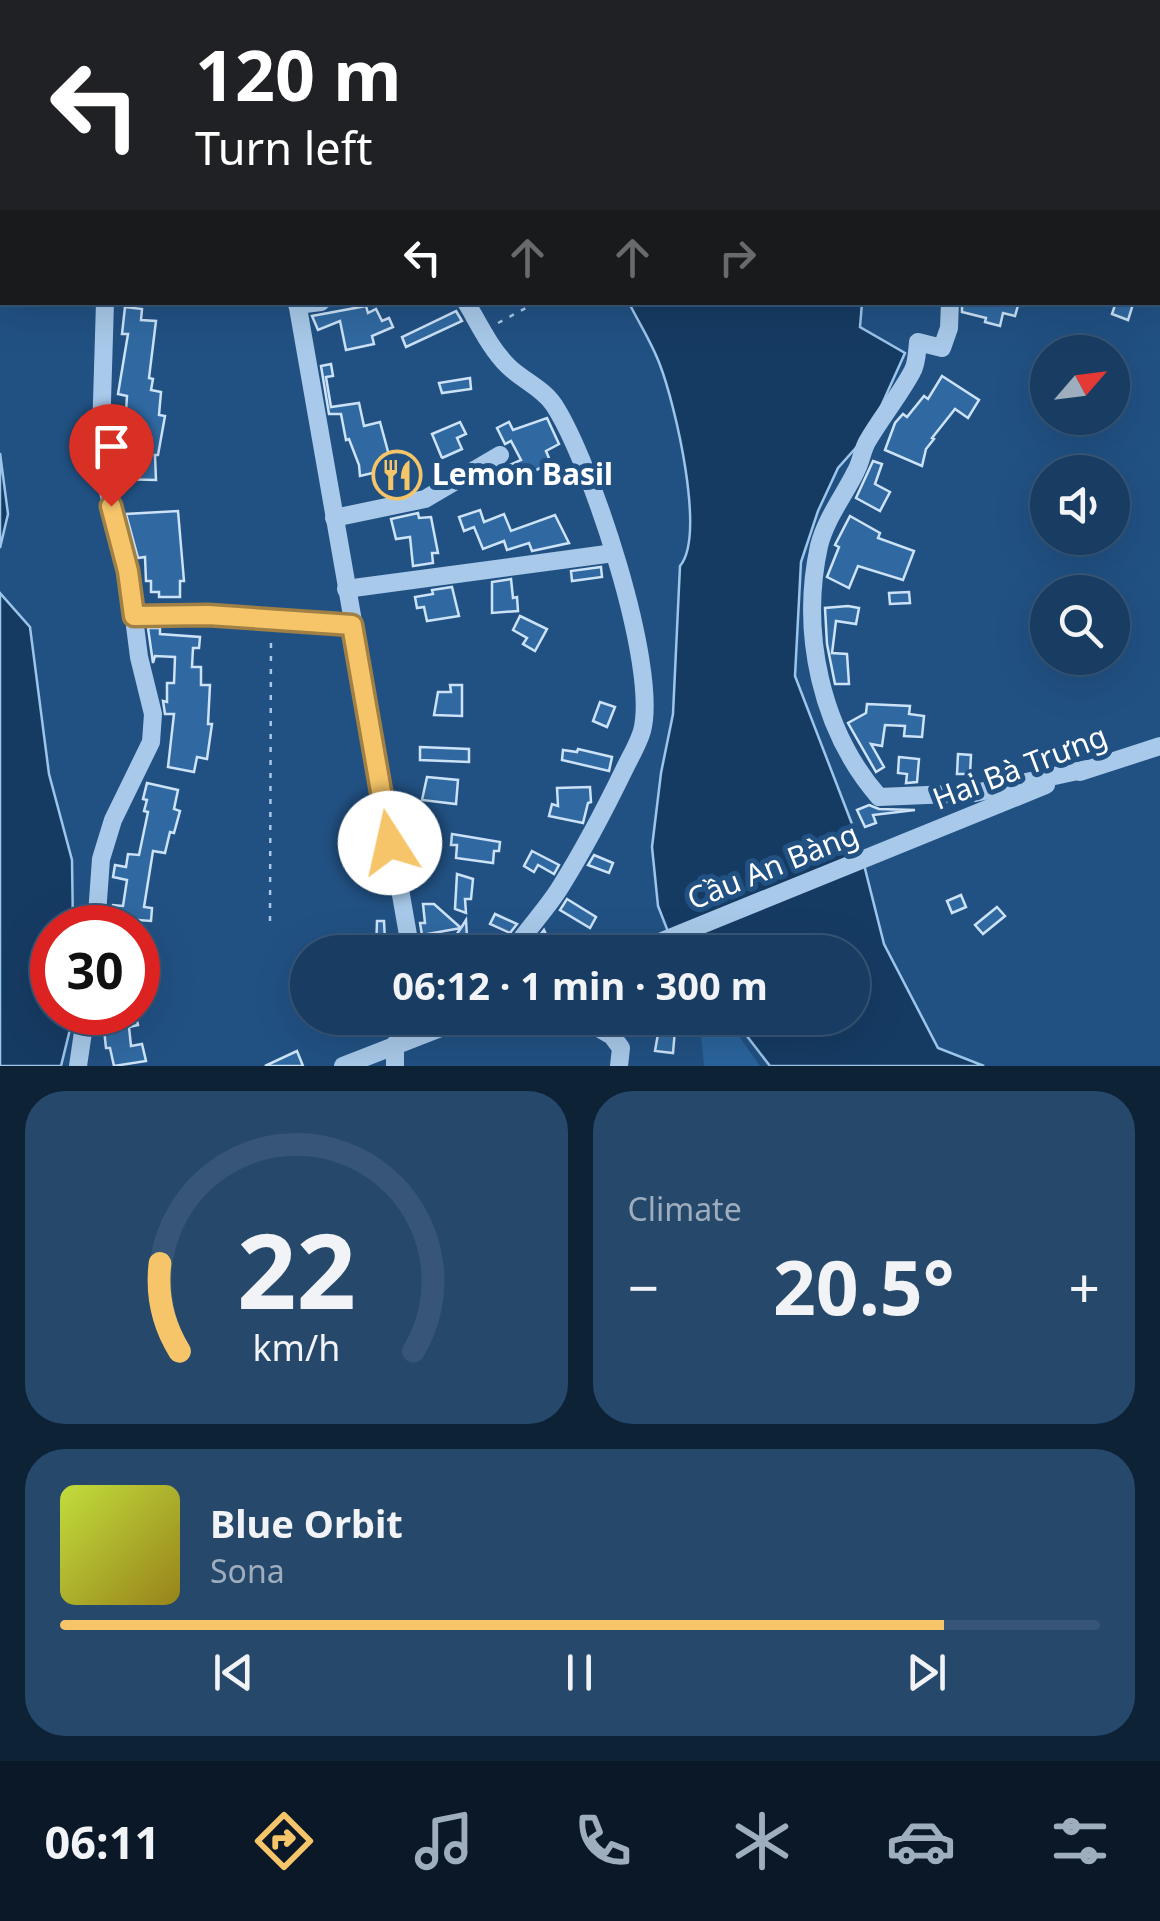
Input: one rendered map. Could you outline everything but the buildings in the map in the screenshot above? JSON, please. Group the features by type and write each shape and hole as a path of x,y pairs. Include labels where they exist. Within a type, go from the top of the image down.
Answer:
{"street":[{"path":"98,905 101,858 113,820 151,742 153,714 138,656 128,571 103,465 106,305"},
{"path":"297,305 408,935"},
{"path":"468,305 511,369 552,402 599,505 643,676 642,732 598,825 560,888 523,935"},
{"path":"950,305 949,328 942,348 918,342 914,370 864,448 858,469 830,517 820,544 815,578 815,646 830,715 842,742 880,797 975,793 1086,769"},
{"path":"334,518 425,499 500,454"},
{"path":"346,589 614,553"},
{"path":"134,616 208,615 352,625"},
{"name":"Hai Bà Trưng","path":"900,844 1086,769 1160,746"},
{"name":"Cầu An Bàng","path":"680,935 900,844"},
{"path":"78,1066 83,1035"},
{"path":"344,1066 396,1044 407,1035"},
{"path":"610,1035 621,1048 618,1066"},
{"path":"395,1066 396,1044"}],"path":[{"path":"483,330 531,305"},
{"path":"270,921 271,620"}],"shaded area":[{"path":"630,305 862,305 860,327 905,353 869,433 838,468 818,511 801,562 795,676 857,837 884,944 938,1048 984,1066 770,1066 746,1035 870,1035 870,935 669,935 658,906 652,847 673,714 680,566 690,527 680,438 666,384"},
{"path":"0,453 8,514 0,548"},
{"path":"0,593 30,627 49,774 72,860 73,905 30,905 30,1035 69,1035 61,1066 0,1066"},
{"path":"701,1035 738,1035 760,1066 704,1066"}],"place":[{"name":"Lemon Basil","path":"397,475"}],"route":[{"path":"111,506 128,571 134,616 208,615 352,625 390,843"}]}
